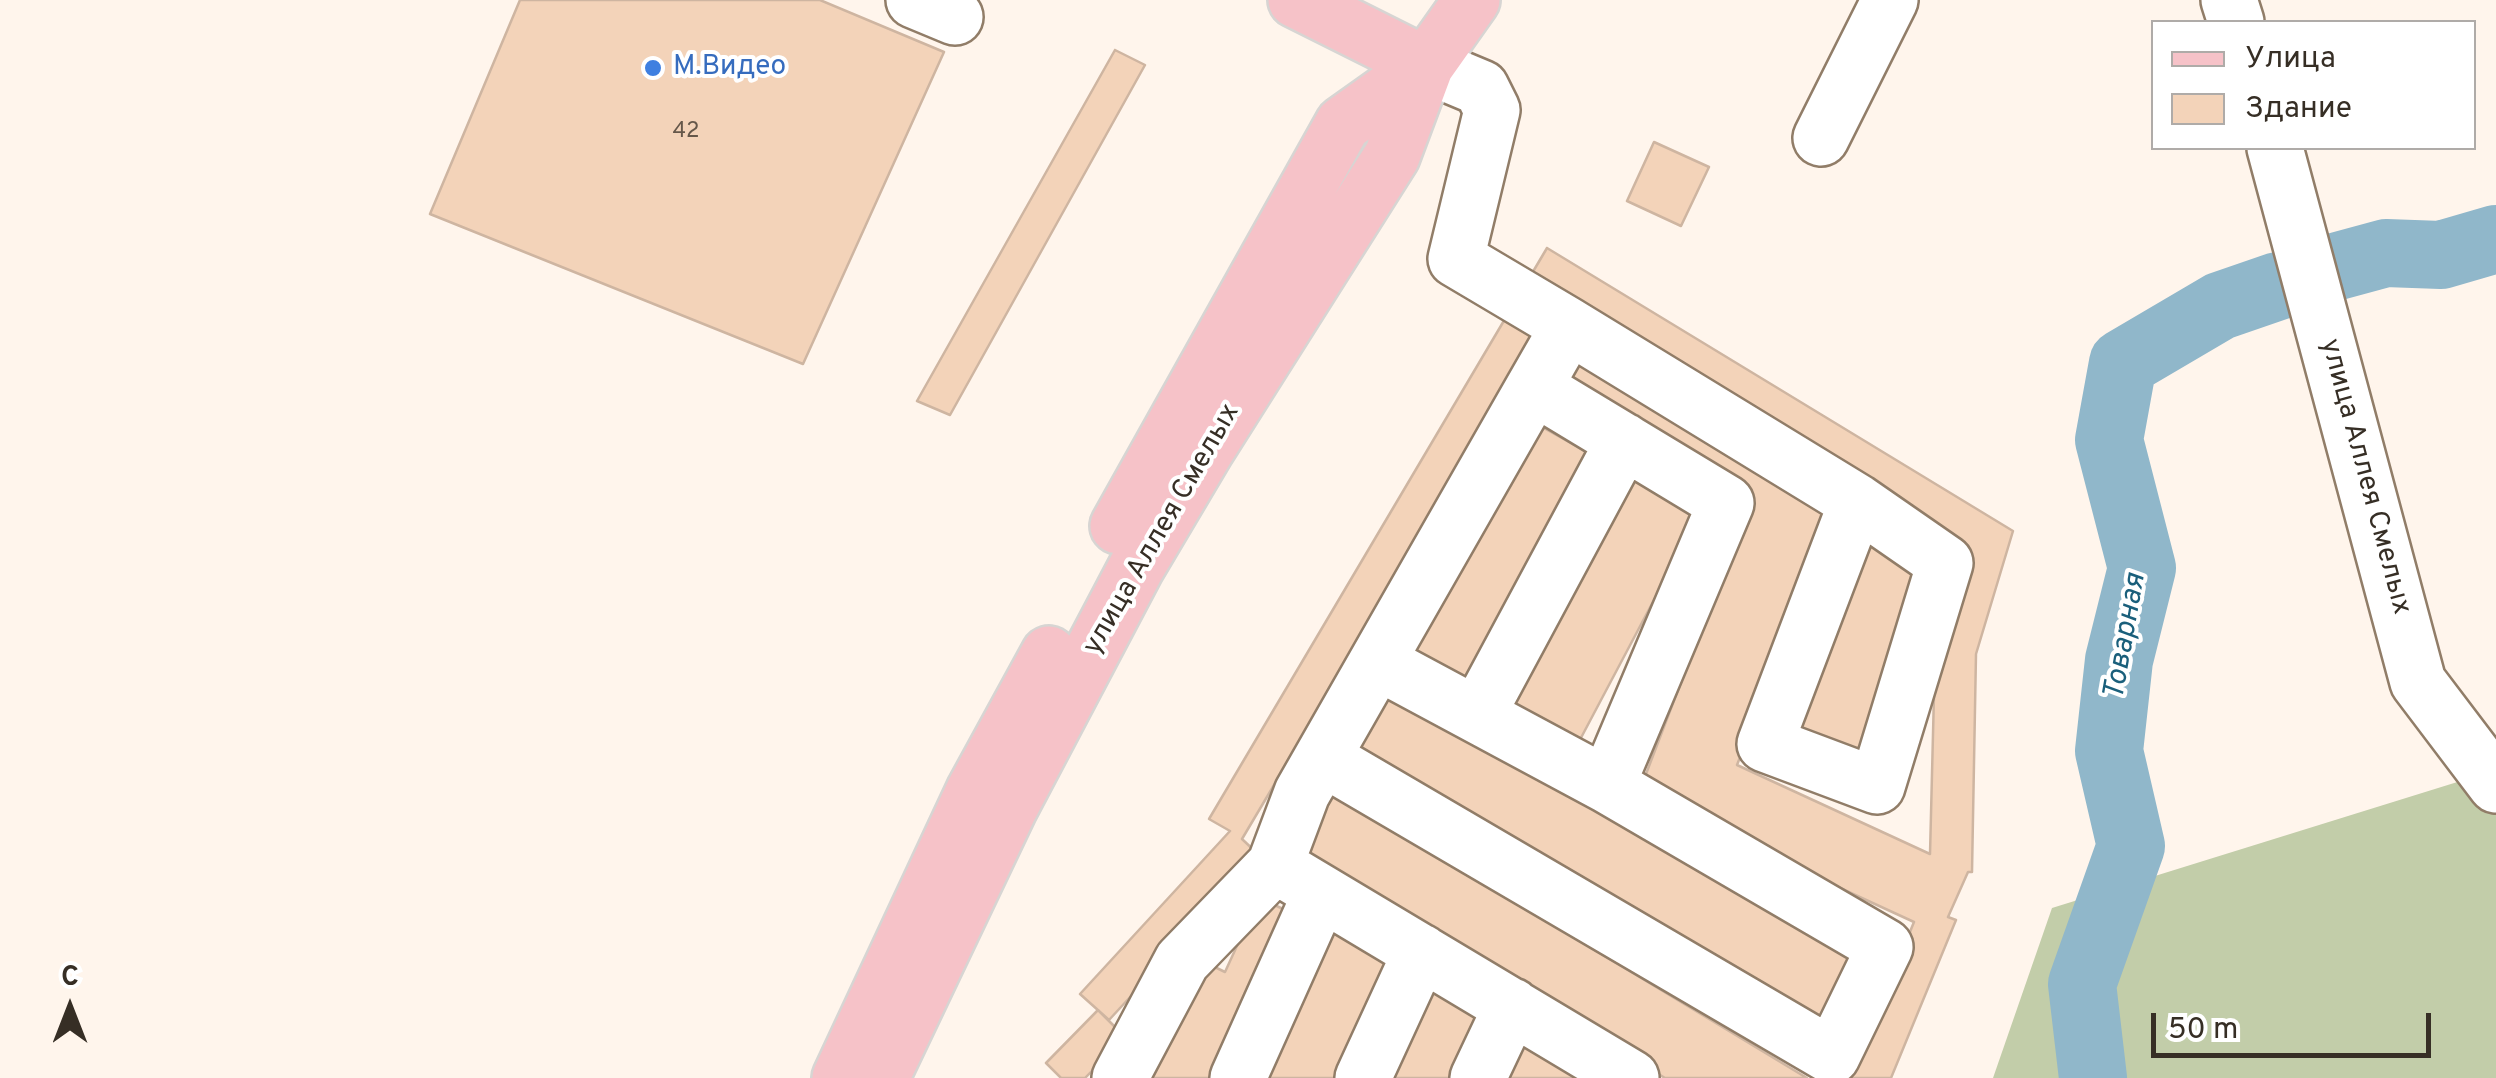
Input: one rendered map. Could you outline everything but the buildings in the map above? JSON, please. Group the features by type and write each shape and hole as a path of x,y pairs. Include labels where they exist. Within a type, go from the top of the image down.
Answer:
{"main road":[{"path":"840,1078 974,791 1343,124 1426,64 1296,0"},
{"name":"улица Аллея Смелых","path":"881,1078 1009,809 1136,568 1392,156 1426,64 1472,0"}],"street":[{"path":"1821,138 1890,0"},
{"path":"1426,64 1481,88 1492,110 1456,259 1857,502 1945,563 1877,786 1765,744 1857,502"},
{"name":"улица Аллея Смелых","path":"2276,150 2418,682 2496,785"},
{"path":"1120,1078 1182,961 1275,865 1302,793 1569,326"},
{"path":"1534,387 1726,503 1607,785"},
{"path":"1477,715 1624,442"},
{"path":"1323,758 1832,1056 1885,947 1607,785 1378,662"},
{"path":"1275,865 1512,1006 1610,1073"},
{"path":"1238,1078 1321,893"},
{"path":"1363,1078 1421,952"},
{"path":"1478,1078 1512,1006"}],"green space":[{"path":"2496,770 2496,1078 1993,1078 2052,908"}],"waterway":[{"name":"Товарная","path":"2327,269 2386,253 2441,255 2496,239"},
{"name":"Товарная","path":"2093,1078 2082,984 2131,846 2109,751 2119,660 2142,568 2109,440 2123,363 2220,306 2278,286"}],"place":[{"name":"M.Видео","path":"653,68"}]}
